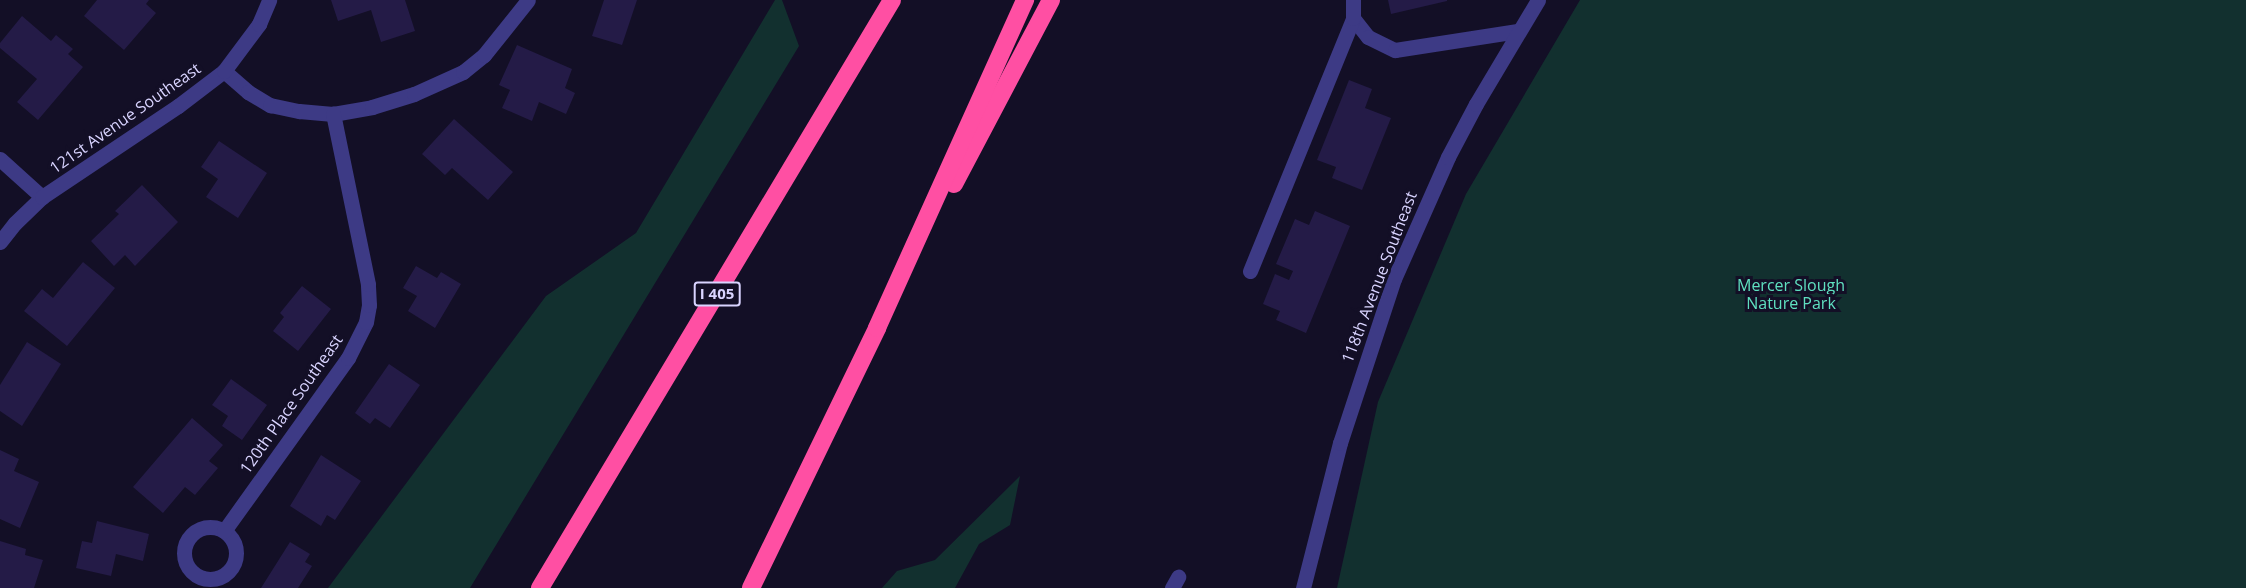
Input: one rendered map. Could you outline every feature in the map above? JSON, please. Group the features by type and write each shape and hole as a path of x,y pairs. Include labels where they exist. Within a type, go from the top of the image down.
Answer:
{"highway":[{"name":"I 405","path":"540,588 892,0"},
{"path":"751,588 877,328 1025,0"},
{"path":"877,328 1052,0"}],"street":[{"path":"225,71 259,24 269,0"},
{"name":"121st Avenue Southeast","path":"0,242 15,223 42,197 178,106 225,71 248,92 270,105 299,111 333,114 372,107 414,94 463,72 484,55 528,0"},
{"path":"1250,271 1353,18 1353,0"},
{"name":"118th Avenue Southeast","path":"1304,588 1343,433 1394,279 1448,157 1518,31 1538,0"},
{"path":"1353,18 1368,37 1395,50 1518,31"},
{"name":"120th Place Southeast","path":"224,531 348,358 366,321 369,305 368,284 333,114"},
{"path":"0,159 42,197"}],"green space":[{"path":"775,0 782,0 799,46 470,588 328,588 546,296 636,233"},
{"name":"Mercer Slough Nature Park","path":"1580,0 2246,0 2246,588 1337,588 1378,402 1466,194"},
{"path":"1020,476 1010,525 979,544 955,588 882,588 897,571 935,560"}],"building":[{"path":"97,0 149,0 146,4 156,13 124,50 84,16"},
{"path":"331,0 405,0 415,31 381,42 371,10 338,21"},
{"path":"604,0 637,0 622,45 592,36"},
{"path":"1388,0 1447,0 1447,1 1391,14"},
{"path":"22,16 51,41 56,35 73,49 68,54 83,67 38,120 17,102 37,79 0,48 0,43"},
{"path":"517,45 572,69 565,88 575,93 566,114 539,102 532,121 502,108 510,90 499,85"},
{"path":"1349,80 1372,89 1365,108 1391,118 1362,190 1332,178 1336,167 1317,160"},
{"path":"454,119 513,172 488,200 452,168 445,175 422,154"},
{"path":"219,141 267,173 238,218 206,197 218,179 201,167"},
{"path":"142,185 178,222 135,266 125,255 114,266 91,241 119,214 115,211"},
{"path":"1315,211 1350,226 1306,333 1276,320 1280,311 1263,304 1275,274 1289,280 1293,271 1276,264 1295,219 1309,225"},
{"path":"83,262 115,288 67,346 24,311 42,289 53,298"},
{"path":"416,266 437,278 441,272 461,284 435,328 408,311 417,296 403,288"},
{"path":"302,286 331,309 298,351 273,331 284,317 280,313"},
{"path":"27,342 61,364 22,426 0,411 0,385"},
{"path":"389,364 420,385 390,428 375,418 370,424 355,413"},
{"path":"231,379 267,405 242,440 222,426 228,416 212,405"},
{"path":"192,418 223,445 209,461 218,468 195,495 185,487 163,513 133,487"},
{"path":"0,450 19,459 14,471 39,482 20,528 0,519"},
{"path":"321,455 361,481 335,520 327,515 321,526 290,506"},
{"path":"97,521 149,534 143,561 116,554 111,576 76,568 82,541 92,543"},
{"path":"0,541 26,549 25,555 43,560 34,588 0,588"},
{"path":"290,542 310,554 305,562 312,566 298,588 261,588"}]}
